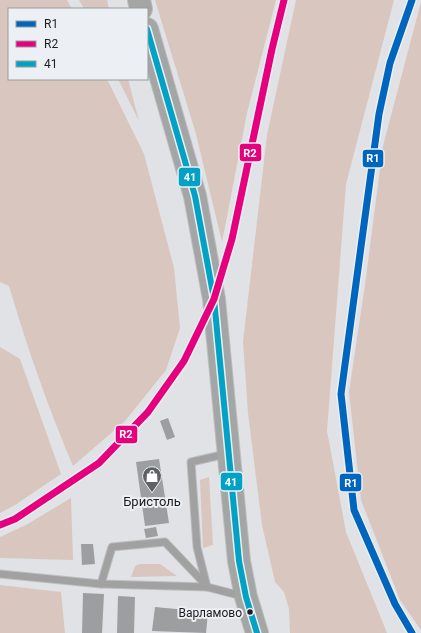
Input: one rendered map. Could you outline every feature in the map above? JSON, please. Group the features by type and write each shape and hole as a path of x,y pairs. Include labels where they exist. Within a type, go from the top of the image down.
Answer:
{"main road":[{"path":"148,32 195,196 214,299 239,561 246,597 257,633"}],"lane":[{"path":"207,587 196,547 191,462 228,454"},
{"path":"101,584 112,547 165,542 207,587"},
{"path":"0,574 101,584 207,587 246,597"}],"shaded area":[{"path":"0,0 67,0 71,8 8,8 8,80 107,80 144,154 174,268 180,328 166,370 125,421 73,466 38,377 9,286 0,282"},
{"path":"79,0 107,0 109,8 83,8"},
{"path":"155,0 276,0 247,113 222,242 196,134"},
{"path":"296,0 394,0 346,184 327,431 346,532 387,633 290,633 289,609 284,592 275,582 262,525 248,413 243,342 267,135"},
{"path":"421,2 421,630 400,600 361,500 349,392 383,146"},
{"path":"118,80 128,80 139,121"},
{"path":"0,347 20,359 61,474 15,505 0,513"},
{"path":"209,477 213,545 203,548 200,480"},
{"path":"71,498 73,560 0,558 0,537 26,525"},
{"path":"139,564 160,564 177,576 131,577 135,566"},
{"path":"0,585 61,592 65,633 0,633"}],"building":[{"path":"168,418 175,437 167,440 160,421"},
{"name":"Бристоль","path":"159,459 169,523 145,526 136,462"},
{"path":"156,527 158,536 146,538 144,529"},
{"path":"81,544 93,544 95,564 82,565"},
{"path":"83,593 104,594 102,633 82,633"},
{"path":"118,596 135,597 134,633 117,633"},
{"path":"155,607 208,612 206,633 152,631"}],"transit line":[{"name":"R2","path":"0,525 15,519 99,463 148,412 184,361 214,299 232,239 272,49 284,0"},
{"name":"R1","path":"412,0 390,63 379,114 341,394 354,510 395,604 412,633"},
{"name":"41","path":"148,32 195,196 214,299 239,561 246,597 257,633"}],"place":[{"name":"Бристоль","path":"152,493"},
{"name":"Варламово","path":"250,612"}]}
